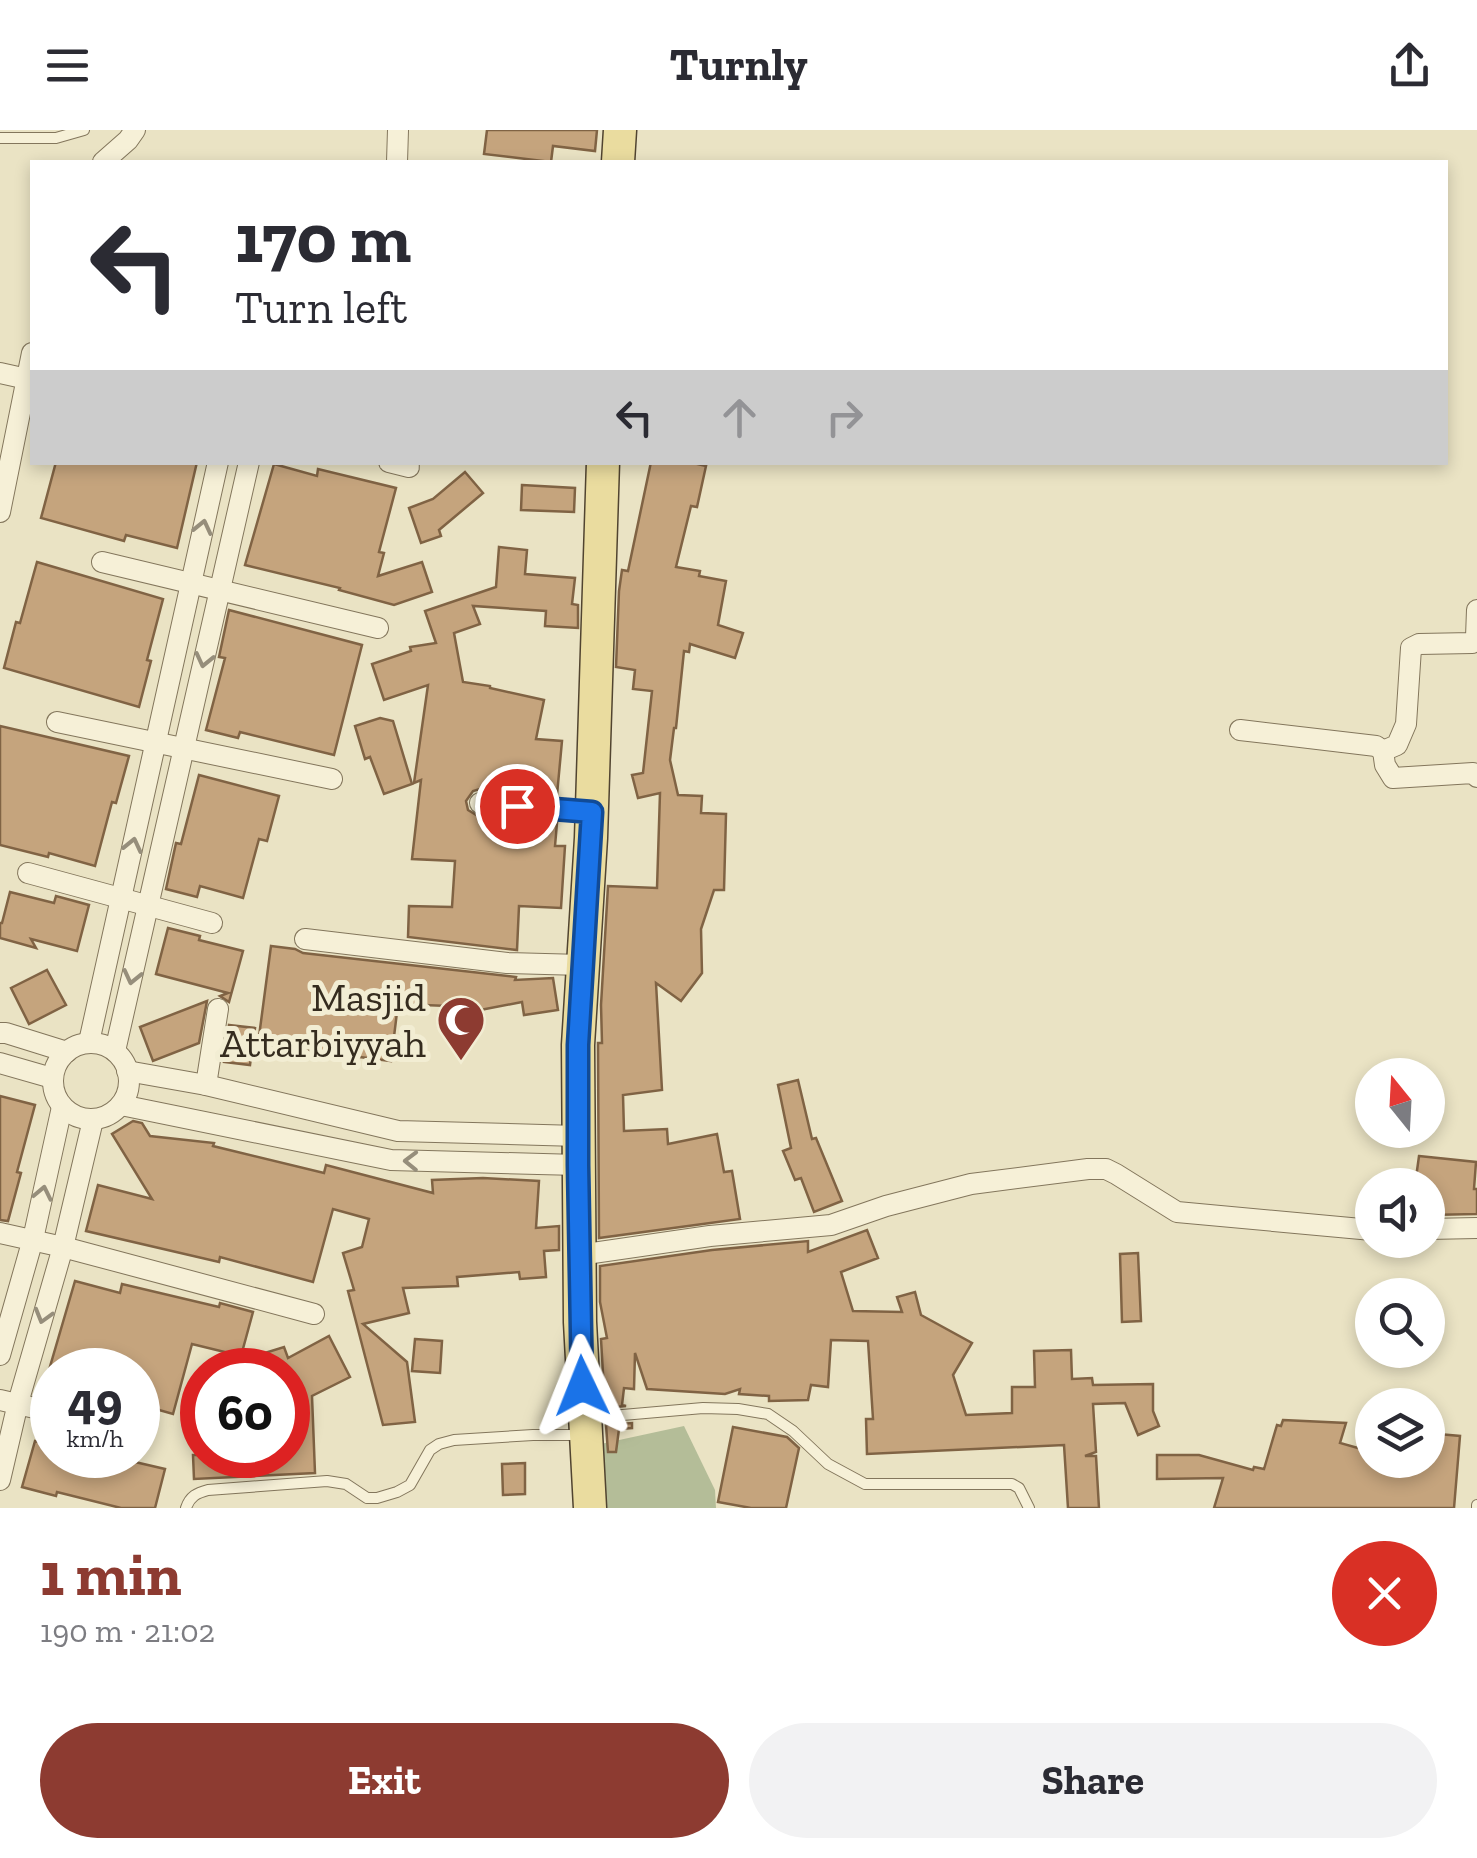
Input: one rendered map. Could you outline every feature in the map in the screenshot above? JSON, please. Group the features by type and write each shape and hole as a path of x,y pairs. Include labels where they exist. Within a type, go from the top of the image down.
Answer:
{"main road":[{"path":"618,160 620,130"},
{"path":"590,1508 584,1426 578,1150 603,465"}],"street":[{"path":"104,160 135,130"},
{"path":"396,160 398,130"},
{"path":"0,512 30,363"},
{"path":"0,373 27,379"},
{"path":"88,1042 217,465"},
{"path":"115,1051 249,465"},
{"path":"102,562 378,628"},
{"path":"185,608 214,616"},
{"path":"1383,751 1397,744 1406,724 1411,648 1419,644 1472,643 1476,637 1477,610"},
{"path":"57,722 332,779"},
{"path":"1240,730 1376,746 1383,751 1393,778 1473,773 1477,776"},
{"path":"150,768 178,774"},
{"path":"480,804 592,812"},
{"path":"28,873 212,923"},
{"path":"116,922 143,930"},
{"path":"305,938 507,963 582,965"},
{"path":"206,1085 218,1009"},
{"path":"0,1033 67,1052"},
{"path":"88,1042 115,1051 128,1071 128,1089 121,1105 93,1120 74,1116 62,1107 52,1078 56,1063 67,1052 88,1042"},
{"path":"0,1064 52,1078"},
{"path":"128,1071 206,1085 398,1131 508,1134 578,1150"},
{"path":"275,1137 280,1103"},
{"path":"121,1105 392,1160 508,1163 578,1150"},
{"path":"0,1355 30,1248 62,1107"},
{"path":"0,1480 9,1401 60,1256 93,1120"},
{"path":"579,1255 710,1236 832,1225 971,1184 1088,1169 1116,1174 1177,1212 1355,1229"},
{"path":"1445,1229 1477,1228"},
{"path":"0,1233 30,1248 60,1256 314,1314"}],"lane":[{"path":"0,138 56,138 84,130"},
{"path":"186,1508 189,1500 208,1490 327,1482 346,1484 367,1498 377,1498 410,1485 430,1450 439,1444 703,1408 768,1414 794,1431 828,1464 866,1484 1012,1484 1020,1488 1029,1508"}],"green space":[{"path":"684,1426 715,1490 716,1508 601,1508 596,1445"}],"building":[{"path":"487,130 597,130 595,151 553,146 551,160 484,154"},
{"path":"55,465 196,465 177,548 126,535 124,541 41,518"},
{"path":"274,465 317,476 318,469 396,488 379,552 384,553 378,576 422,562 432,592 394,605 245,565"},
{"path":"650,465 706,466 697,507 691,506 676,567 726,581 718,625 743,633 735,658 690,644 689,652 684,651 670,760 678,795 702,796 701,813 726,814 724,890 714,890 701,929 702,973 681,1001 656,983 662,1090 623,1095 624,1131 667,1129 668,1144 717,1134 724,1172 732,1171 740,1219 599,1238 598,1043 602,1043 608,886 657,888 660,793 638,798 632,775 643,773 652,691 633,689 635,670 616,667 619,591 622,570 628,571"},
{"path":"465,472 483,493 439,530 441,536 421,543 409,508 433,499"},
{"path":"522,485 575,488 574,512 521,510"},
{"path":"499,547 527,550 525,574 575,578 572,604 578,605 578,628 545,626 546,611 473,606 480,624 454,633 463,682 544,700 536,739 562,741 557,795 480,789 473,791 466,801 468,810 478,816 557,823 555,846 565,846 561,908 519,906 517,950 408,937 409,906 452,907 455,861 412,859 421,780 414,783 428,685 384,700 372,664 411,651 410,647 436,643 425,611 496,587"},
{"path":"37,562 163,599 139,707 4,668"},
{"path":"229,610 362,645 334,755 240,732 238,738 206,730 225,658 219,657"},
{"path":"380,718 393,721 412,784 384,794 370,757 365,759 355,726"},
{"path":"0,726 129,756 95,866 0,845"},
{"path":"199,775 279,796 267,841 259,839 243,898 200,886 197,897 166,889 176,843 181,844"},
{"path":"10,892 54,903 56,896 89,905 77,951 31,939 36,948 0,938 0,923"},
{"path":"168,928 243,951 229,1002 220,996 228,993 156,974"},
{"path":"271,946 516,977 515,980 553,978 558,1010 524,1015 522,1002 475,1011 474,1007 398,1004 391,1061 258,1044"},
{"path":"47,970 66,1005 29,1024 11,988"},
{"path":"207,1001 199,1043 153,1061 140,1027"},
{"path":"229,1025 255,1028 250,1065 224,1062"},
{"path":"798,1080 812,1139 816,1138 842,1201 814,1212 801,1178 795,1180 783,1151 791,1148 778,1085"},
{"path":"0,1096 35,1105 8,1221 0,1220"},
{"path":"133,1121 142,1123 150,1136 214,1143 213,1146 324,1173 326,1165 433,1193 432,1180 539,1181 536,1228 559,1226 559,1250 544,1251 546,1277 520,1279 519,1272 457,1277 458,1286 403,1288 409,1313 363,1324 407,1362 415,1422 383,1425 348,1291 354,1290 343,1253 362,1247 369,1219 333,1209 313,1282 220,1257 219,1262 86,1231 98,1185 152,1199 112,1134"},
{"path":"1419,1156 1476,1162 1477,1214 1445,1215 1445,1168 1417,1168"},
{"path":"867,1230 878,1258 841,1272 853,1311 902,1312 897,1297 915,1292 921,1315 972,1343 953,1375 966,1415 1012,1413 1012,1387 1035,1387 1034,1351 1071,1350 1072,1379 1092,1378 1093,1385 1153,1384 1153,1411 1159,1426 1138,1435 1125,1403 1093,1404 1096,1452 1085,1456 1096,1456 1099,1508 1068,1508 1064,1445 867,1454 866,1419 873,1419 868,1341 831,1340 828,1387 811,1385 808,1400 769,1401 769,1396 739,1394 740,1389 725,1394 647,1389 635,1353 634,1389 624,1388 622,1405 626,1406 605,1408 601,1339 607,1338 600,1302 600,1266 808,1241 808,1252"},
{"path":"1138,1253 1141,1321 1122,1322 1120,1254"},
{"path":"75,1281 120,1293 122,1284 253,1312 243,1348 192,1344 191,1348 180,1348 180,1388 173,1414 160,1410 160,1348 55,1348"},
{"path":"329,1336 350,1377 312,1396 315,1473 310,1473 310,1348 307,1348"},
{"path":"415,1339 442,1341 440,1373 412,1371"},
{"path":"1283,1420 1346,1423 1340,1443 1355,1447 1355,1478 1445,1478 1445,1435 1460,1436 1454,1508 1214,1508 1223,1478 1157,1479 1157,1455 1199,1455 1253,1470 1264,1469 1277,1425 1281,1426"},
{"path":"632,1423 632,1428 619,1429 616,1452 608,1452 606,1425"},
{"path":"733,1427 787,1437 799,1448 786,1508 751,1508 718,1502"},
{"path":"30,1459 30,1478 160,1478 160,1468 165,1469 155,1508 121,1508 22,1487"},
{"path":"525,1463 525,1494 503,1495 502,1464"}],"place":[{"name":"Masjid Attarbiyyah","path":"461,1062"}],"route":[{"path":"517,806 592,812 578,1045 582,1386"}]}
